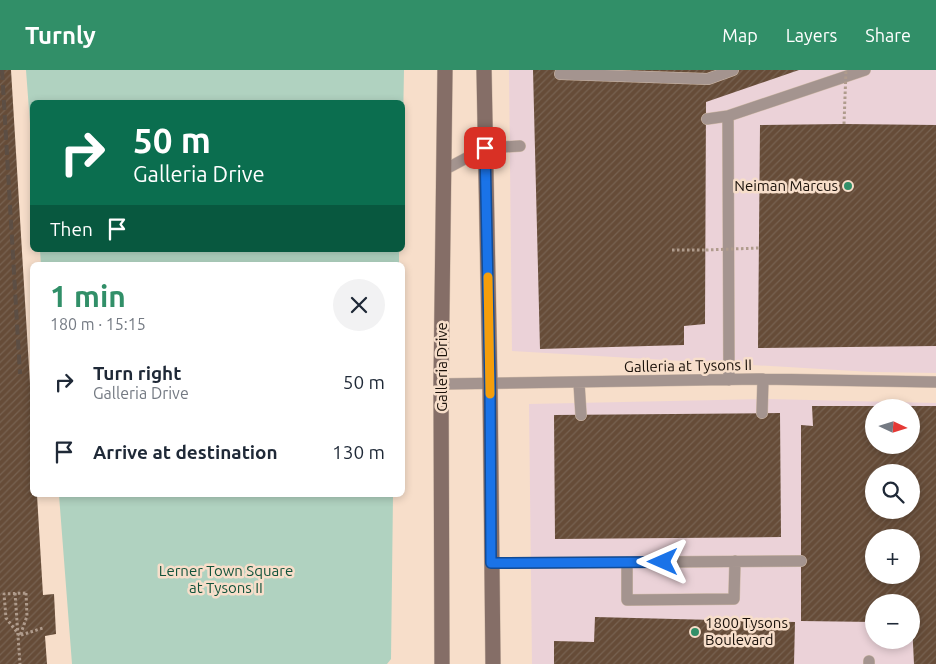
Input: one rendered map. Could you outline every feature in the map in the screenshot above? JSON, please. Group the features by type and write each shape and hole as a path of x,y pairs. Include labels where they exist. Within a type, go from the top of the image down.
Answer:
{"street":[{"name":"Galleria Drive","path":"442,664 445,70"},
{"path":"484,70 493,664"}],"lane":[{"path":"560,74 708,79 733,70"},
{"path":"707,119 728,116 865,70"},
{"path":"728,116 729,380"},
{"path":"444,170 485,148 520,146"},
{"path":"762,413 763,379"},
{"name":"Galleria at Tysons II","path":"442,384 763,379 936,382"},
{"path":"579,382 580,415"},
{"path":"627,562 627,600 734,600 734,561"},
{"path":"491,563 801,561"}],"path":[{"path":"844,124 846,70"},
{"path":"672,250 759,248"},
{"path":"26,592 27,616 20,636 6,618 4,594 26,592"},
{"path":"15,593 20,664"},
{"path":"20,636 42,628"}],"shaded area":[{"path":"509,70 936,70 936,373 872,372 512,351"},
{"path":"768,399 865,401 865,454 920,454 920,403 936,403 936,664 532,664 529,404"}],"green space":[{"path":"26,70 404,70 403,100 30,100 30,123"},
{"path":"40,252 399,252 399,262 41,262"},
{"name":"Lerner Town Square at Tysons II","path":"59,497 393,497 391,659 387,664 72,664"}],"building":[{"path":"0,70 11,70 30,384 30,497 37,497 43,595 54,594 56,634 45,636 47,664 0,664"},
{"path":"533,70 799,70 706,102 705,324 684,326 684,345 540,349"},
{"name":"Neiman Marcus","path":"760,125 936,125 936,346 758,348"},
{"path":"812,406 865,406 865,454 920,454 920,406 936,406 936,664 914,664 913,649 920,649 920,594 865,594 865,622 801,621 801,425 813,426"},
{"path":"780,413 781,537 555,539 554,415"},
{"name":"1800 Tysons Boulevard","path":"595,617 795,622 794,664 554,664 554,641 594,642"}],"railway":[{"path":"2,70 20,374"}],"slow traffic":[{"path":"488,277 490,394"}],"place":[{"name":"Neiman Marcus","path":"848,186"},
{"name":"1800 Tysons Boulevard","path":"695,632"}],"route":[{"path":"485,148 490,384 491,563 663,562"}]}
